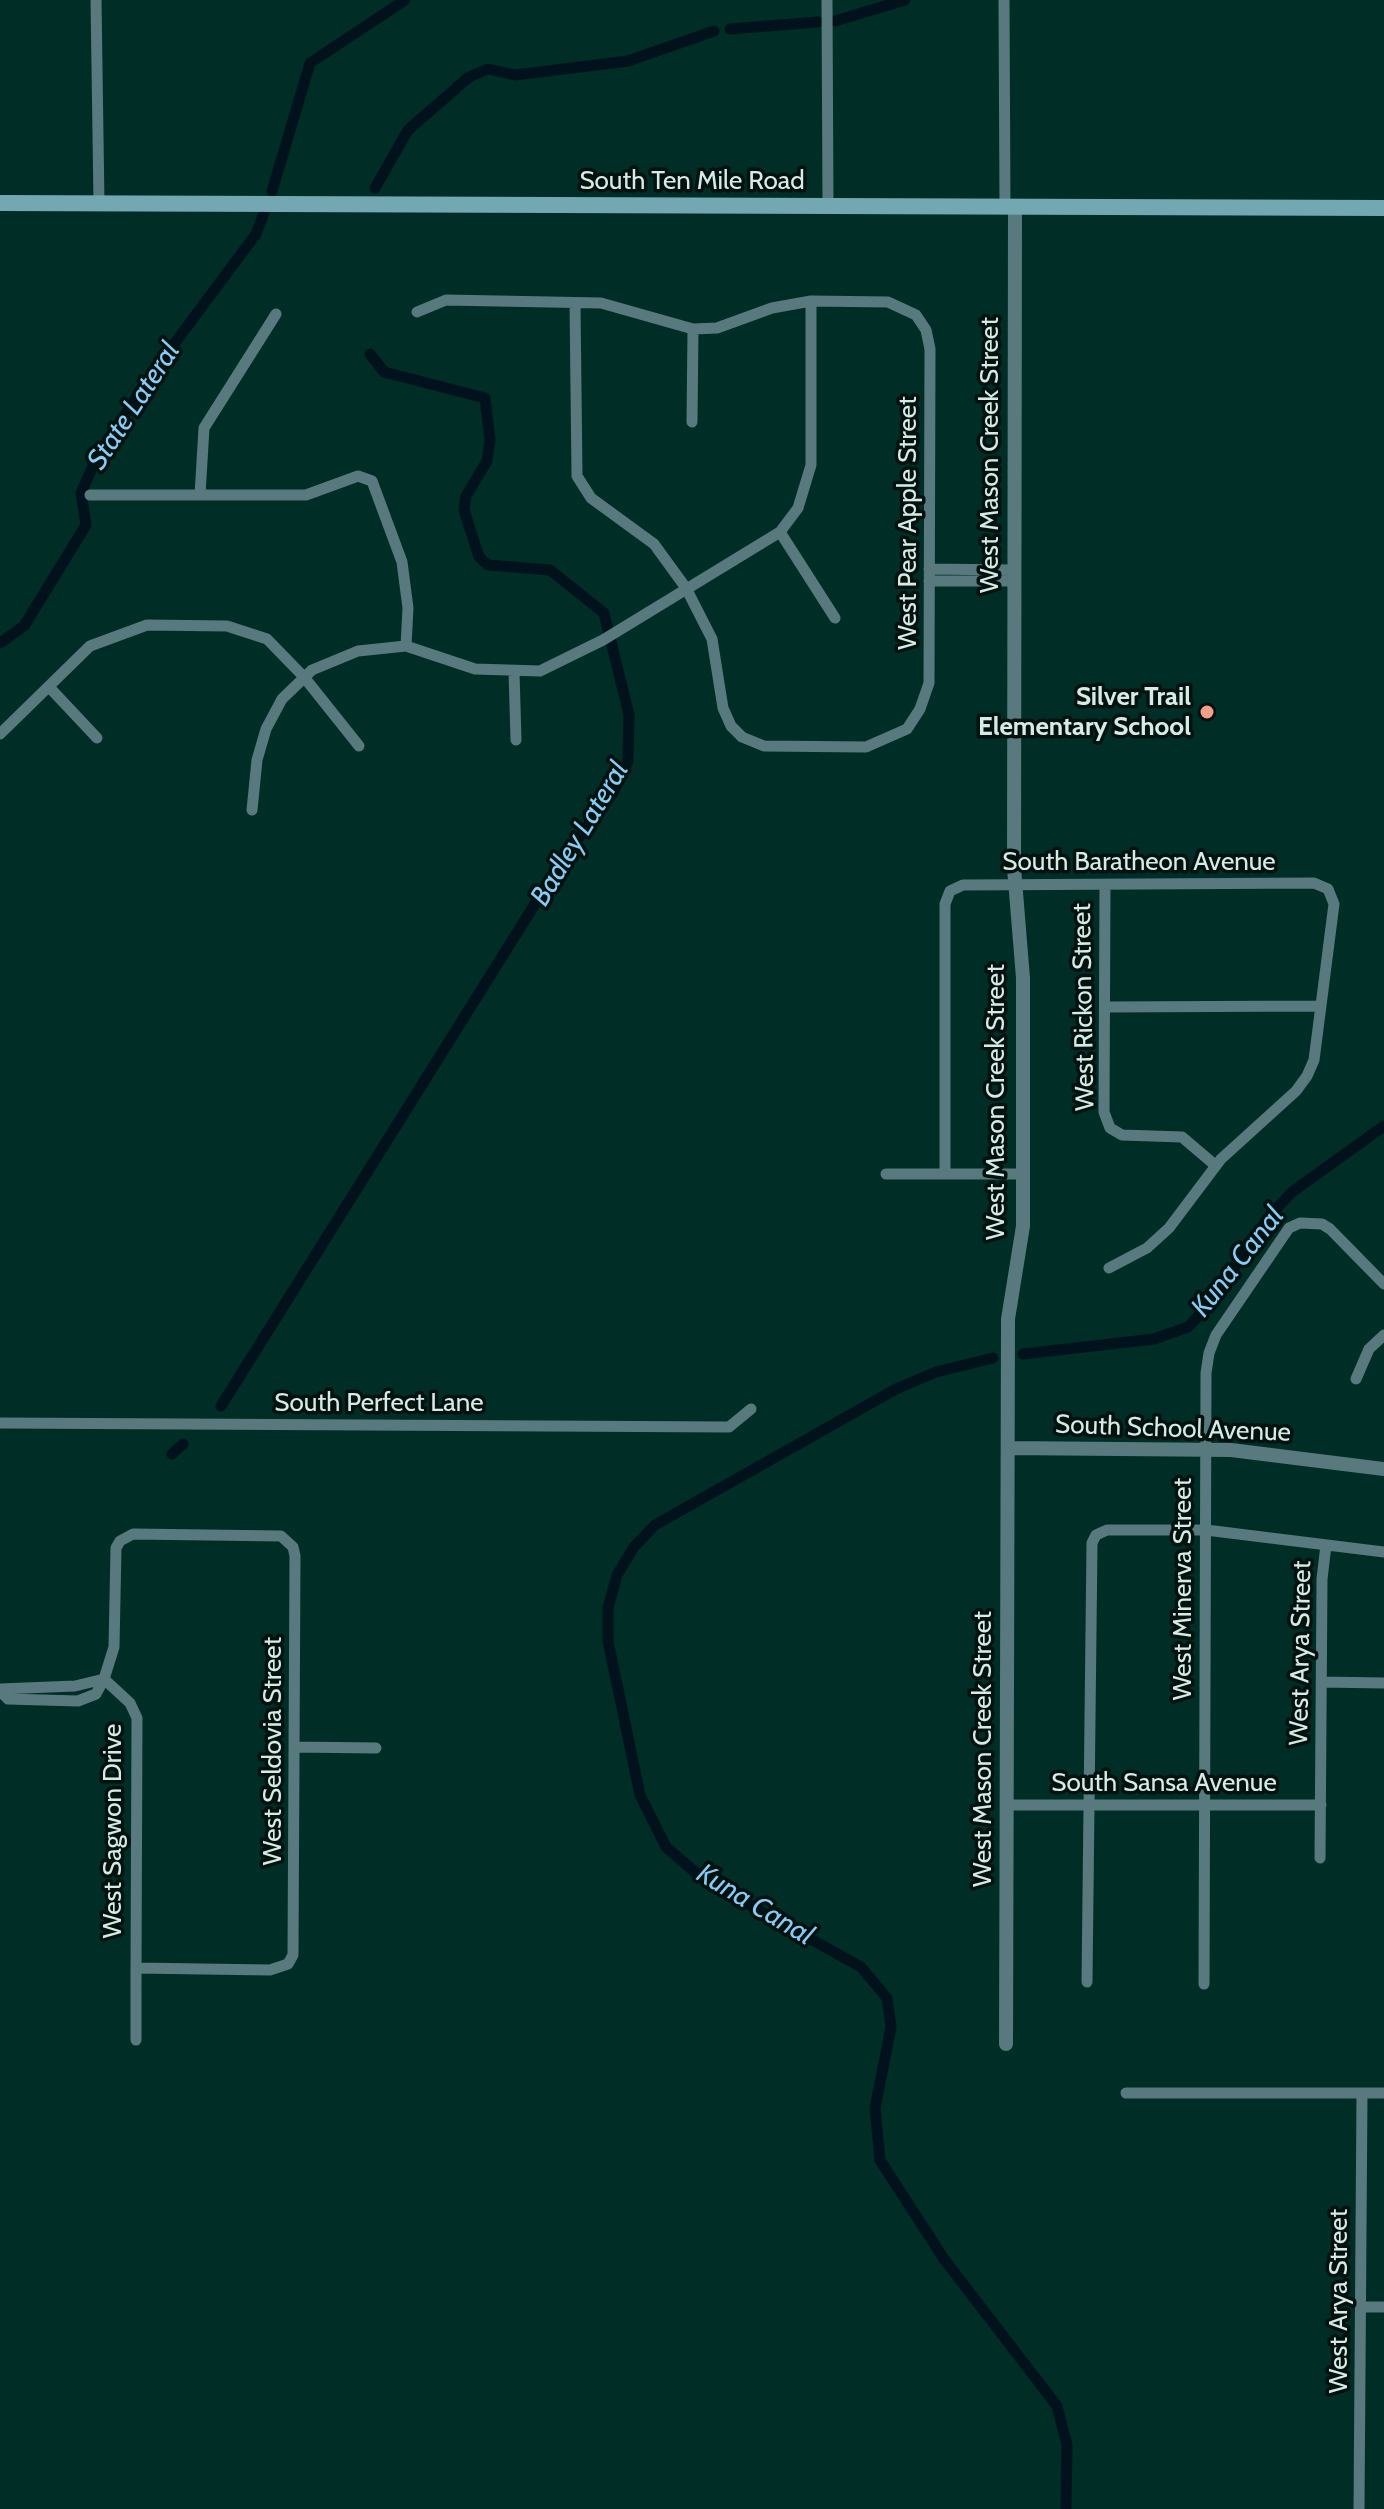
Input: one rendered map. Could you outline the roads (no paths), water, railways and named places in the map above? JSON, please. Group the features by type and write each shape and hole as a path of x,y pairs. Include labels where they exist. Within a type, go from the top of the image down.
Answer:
{"main road":[{"name":"South Ten Mile Road","path":"0,203 1384,208"}],"street":[{"path":"96,0 99,203"},
{"path":"827,0 828,206"},
{"path":"1004,0 1010,208"},
{"name":"West Mason Creek Street","path":"1006,2044 1008,1319 1023,1226 1023,978 1015,885 1010,208"},
{"path":"252,810 257,760 266,729 282,699 304,677 328,662 358,651 406,646 475,669 540,671 603,640 780,532 798,508 808,483 811,301 772,308 717,328 693,329 601,303 446,300 417,312"},
{"name":"West Pear Apple Street","path":"686,588 712,639 723,708 742,737 764,746 866,747 907,729 929,683 930,349 926,330 916,315 888,302 811,301"},
{"path":"575,303 577,476 591,498 654,544 686,588"},
{"path":"200,495 204,428 276,314"},
{"path":"692,422 693,329"},
{"path":"90,495 306,495 358,476 372,481 402,562 408,608 406,646"},
{"path":"780,532 835,618"},
{"path":"929,575 1013,576"},
{"path":"0,734 90,646 147,625 227,626 267,639 304,677 359,746"},
{"path":"514,672 516,740"},
{"path":"50,688 97,738"},
{"name":"South Baratheon Avenue","path":"945,1174 945,904 950,891 963,885 1314,883 1328,889 1334,904 1321,1006"},
{"name":"West Rickon Street","path":"1105,885 1104,1112 1110,1128 1122,1135 1182,1137 1215,1165"},
{"path":"1105,1007 1321,1006 1314,1060 1296,1091 1215,1165 1169,1228 1147,1248 1109,1268"},
{"path":"886,1174 1022,1174"},
{"name":"West Minerva Street","path":"1204,1984 1206,1373 1216,1335 1289,1228 1311,1222 1330,1229 1384,1284"},
{"path":"1356,1379 1369,1349 1384,1335"},
{"name":"South Perfect Lane","path":"0,1423 729,1427 751,1409"},
{"name":"South School Avenue","path":"1008,1448 1206,1450 1291,1456 1384,1469"},
{"path":"1087,1982 1092,1543 1096,1535 1107,1530 1206,1530 1384,1552"},
{"name":"West Seldovia Street","path":"104,1679 114,1647 114,1557 120,1541 133,1534 273,1534 287,1539 295,1556 294,1944 288,1964 270,1970 136,1968"},
{"name":"West Arya Street","path":"1320,1858 1322,1579 1326,1545"},
{"path":"0,1690 8,1699 78,1701 96,1694 104,1679"},
{"name":"West Sagwon Drive","path":"104,1679 130,1703 137,1718 136,2040"},
{"path":"1321,1682 1384,1683"},
{"path":"295,1747 376,1748"},
{"name":"South Sansa Avenue","path":"1007,1805 1321,1805"},
{"path":"1126,2093 1384,2093"},
{"name":"West Arya Street","path":"1359,2509 1362,2093"},
{"path":"1361,2307 1384,2307"}],"waterway":[{"name":"State Lateral","path":"272,191 310,63 405,0"},
{"name":"Badley Lateral","path":"835,21 905,0"},
{"name":"Badley Lateral","path":"730,29 818,22"},
{"name":"Badley Lateral","path":"375,188 408,130 469,77 488,69 515,75 628,61 714,31"},
{"name":"State Lateral","path":"0,643 24,626 86,525 81,493 95,461 151,375 256,234 264,213"},
{"name":"Badley Lateral","path":"221,1406 565,856 613,793 628,761 629,715 604,613 550,570 488,565 479,557 464,510 466,496 487,461 490,440 485,398 384,372 370,354"},
{"name":"Kuna Canal","path":"1023,1354 1154,1339 1188,1327 1208,1306 1270,1215 1292,1192 1384,1126"},
{"name":"Kuna Canal","path":"993,1358 936,1372 896,1389 655,1525 634,1547 617,1575 608,1608 608,1641 640,1795 666,1847 703,1879 861,1967 887,1998 891,2027 875,2108 880,2160 944,2259 1057,2406 1067,2445 1066,2509"},
{"name":"Badley Lateral","path":"172,1454 183,1444"}],"place":[{"name":"Silver Trail Elementary School","path":"1207,712"}]}
